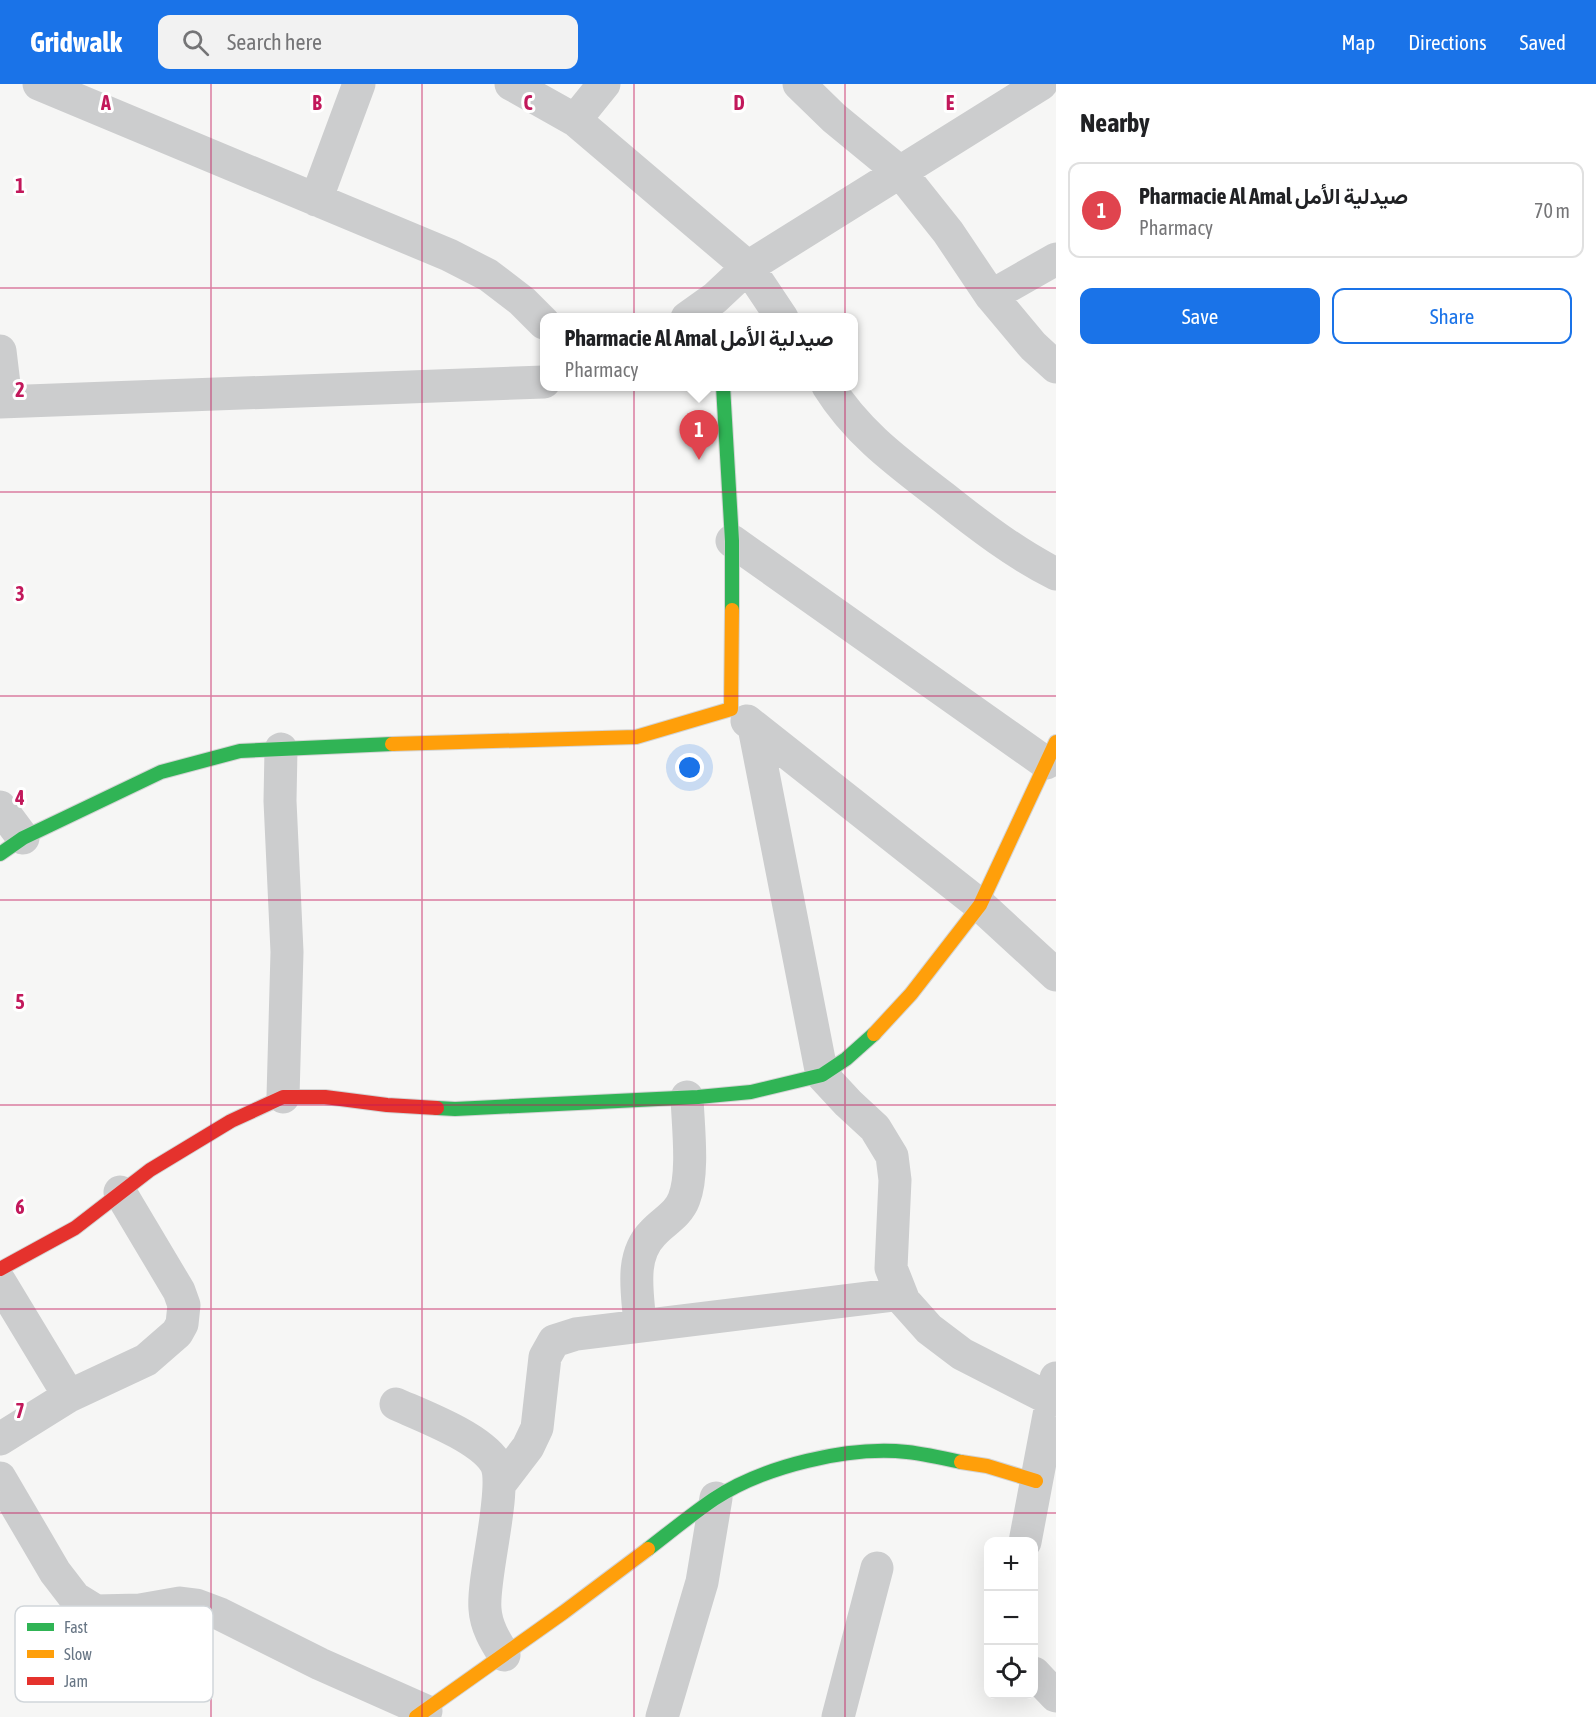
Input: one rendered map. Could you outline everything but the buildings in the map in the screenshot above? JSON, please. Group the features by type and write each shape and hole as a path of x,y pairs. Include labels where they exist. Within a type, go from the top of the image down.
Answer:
{"street":[{"path":"39,84 450,255 488,275 522,301 540,319"},
{"path":"316,200 359,84"},
{"path":"511,84 575,120 748,267 779,313"},
{"path":"575,120 604,84"},
{"path":"799,84 834,118 901,173 948,232 991,296 1032,346 1056,367"},
{"path":"702,313 716,308 748,267 1041,84"},
{"path":"991,296 1056,259"},
{"path":"0,351 3,402 540,382"},
{"path":"723,391 743,718 822,1075 875,1128 892,1156 896,1180 891,1268 904,1301 929,1329 962,1354 1054,1389 1026,1537"},
{"path":"831,391 843,410 868,437 906,469 972,520 1056,574"},
{"path":"0,1269 75,1228 150,1170 231,1120 283,1097 325,1097 387,1105 455,1108 751,1092 822,1075 846,1059 877,1031 911,994 980,905 1051,753 732,542"},
{"path":"0,807 12,846 160,771 240,751 636,737 743,718 980,905 1056,975"},
{"path":"281,749 280,801 287,952 283,1097"},
{"path":"639,1325 636,1266 644,1244 655,1231 674,1216 684,1201 689,1182 687,1097"},
{"path":"0,1439 69,1396 146,1360 177,1333 184,1315 184,1305 179,1291 120,1192"},
{"path":"0,1282 69,1396"},
{"path":"499,1485 528,1447 537,1428 545,1357 554,1341 576,1334 639,1325 901,1294"},
{"path":"396,1404 457,1432 496,1464 499,1485 485,1585 485,1610 492,1635 504,1655"},
{"path":"213,1611 421,1714 716,1498 750,1481 795,1464 843,1453 906,1452 987,1466 1036,1481"},
{"path":"0,1479 55,1572 75,1598 88,1606"},
{"path":"662,1717 702,1582 716,1498"},
{"path":"838,1717 877,1568"},
{"path":"163,1606 180,1603 199,1606"},
{"path":"1038,1677 1056,1695"}],"traffic: fast":[{"path":"723,391 732,541 732,610"},
{"path":"0,854 23,838 161,772 240,751 392,744"},
{"path":"437,1108 698,1097 751,1092 822,1075 846,1059 874,1034"},
{"path":"648,1549 714,1499 734,1487 781,1468 833,1456 884,1451 914,1453 961,1462"}],"traffic: slow":[{"path":"392,744 636,737 731,709 732,610"},
{"path":"874,1034 911,994 980,905 1056,742"},
{"path":"961,1462 987,1466 1036,1481"},
{"path":"416,1717 648,1549"}],"traffic: jam":[{"path":"0,1269 75,1228 150,1170 231,1121 283,1097 325,1097 387,1105 437,1108"}],"place":[{"name":"Pharmacie Al Amal صيدلية الأمل","path":"699,460"}]}
